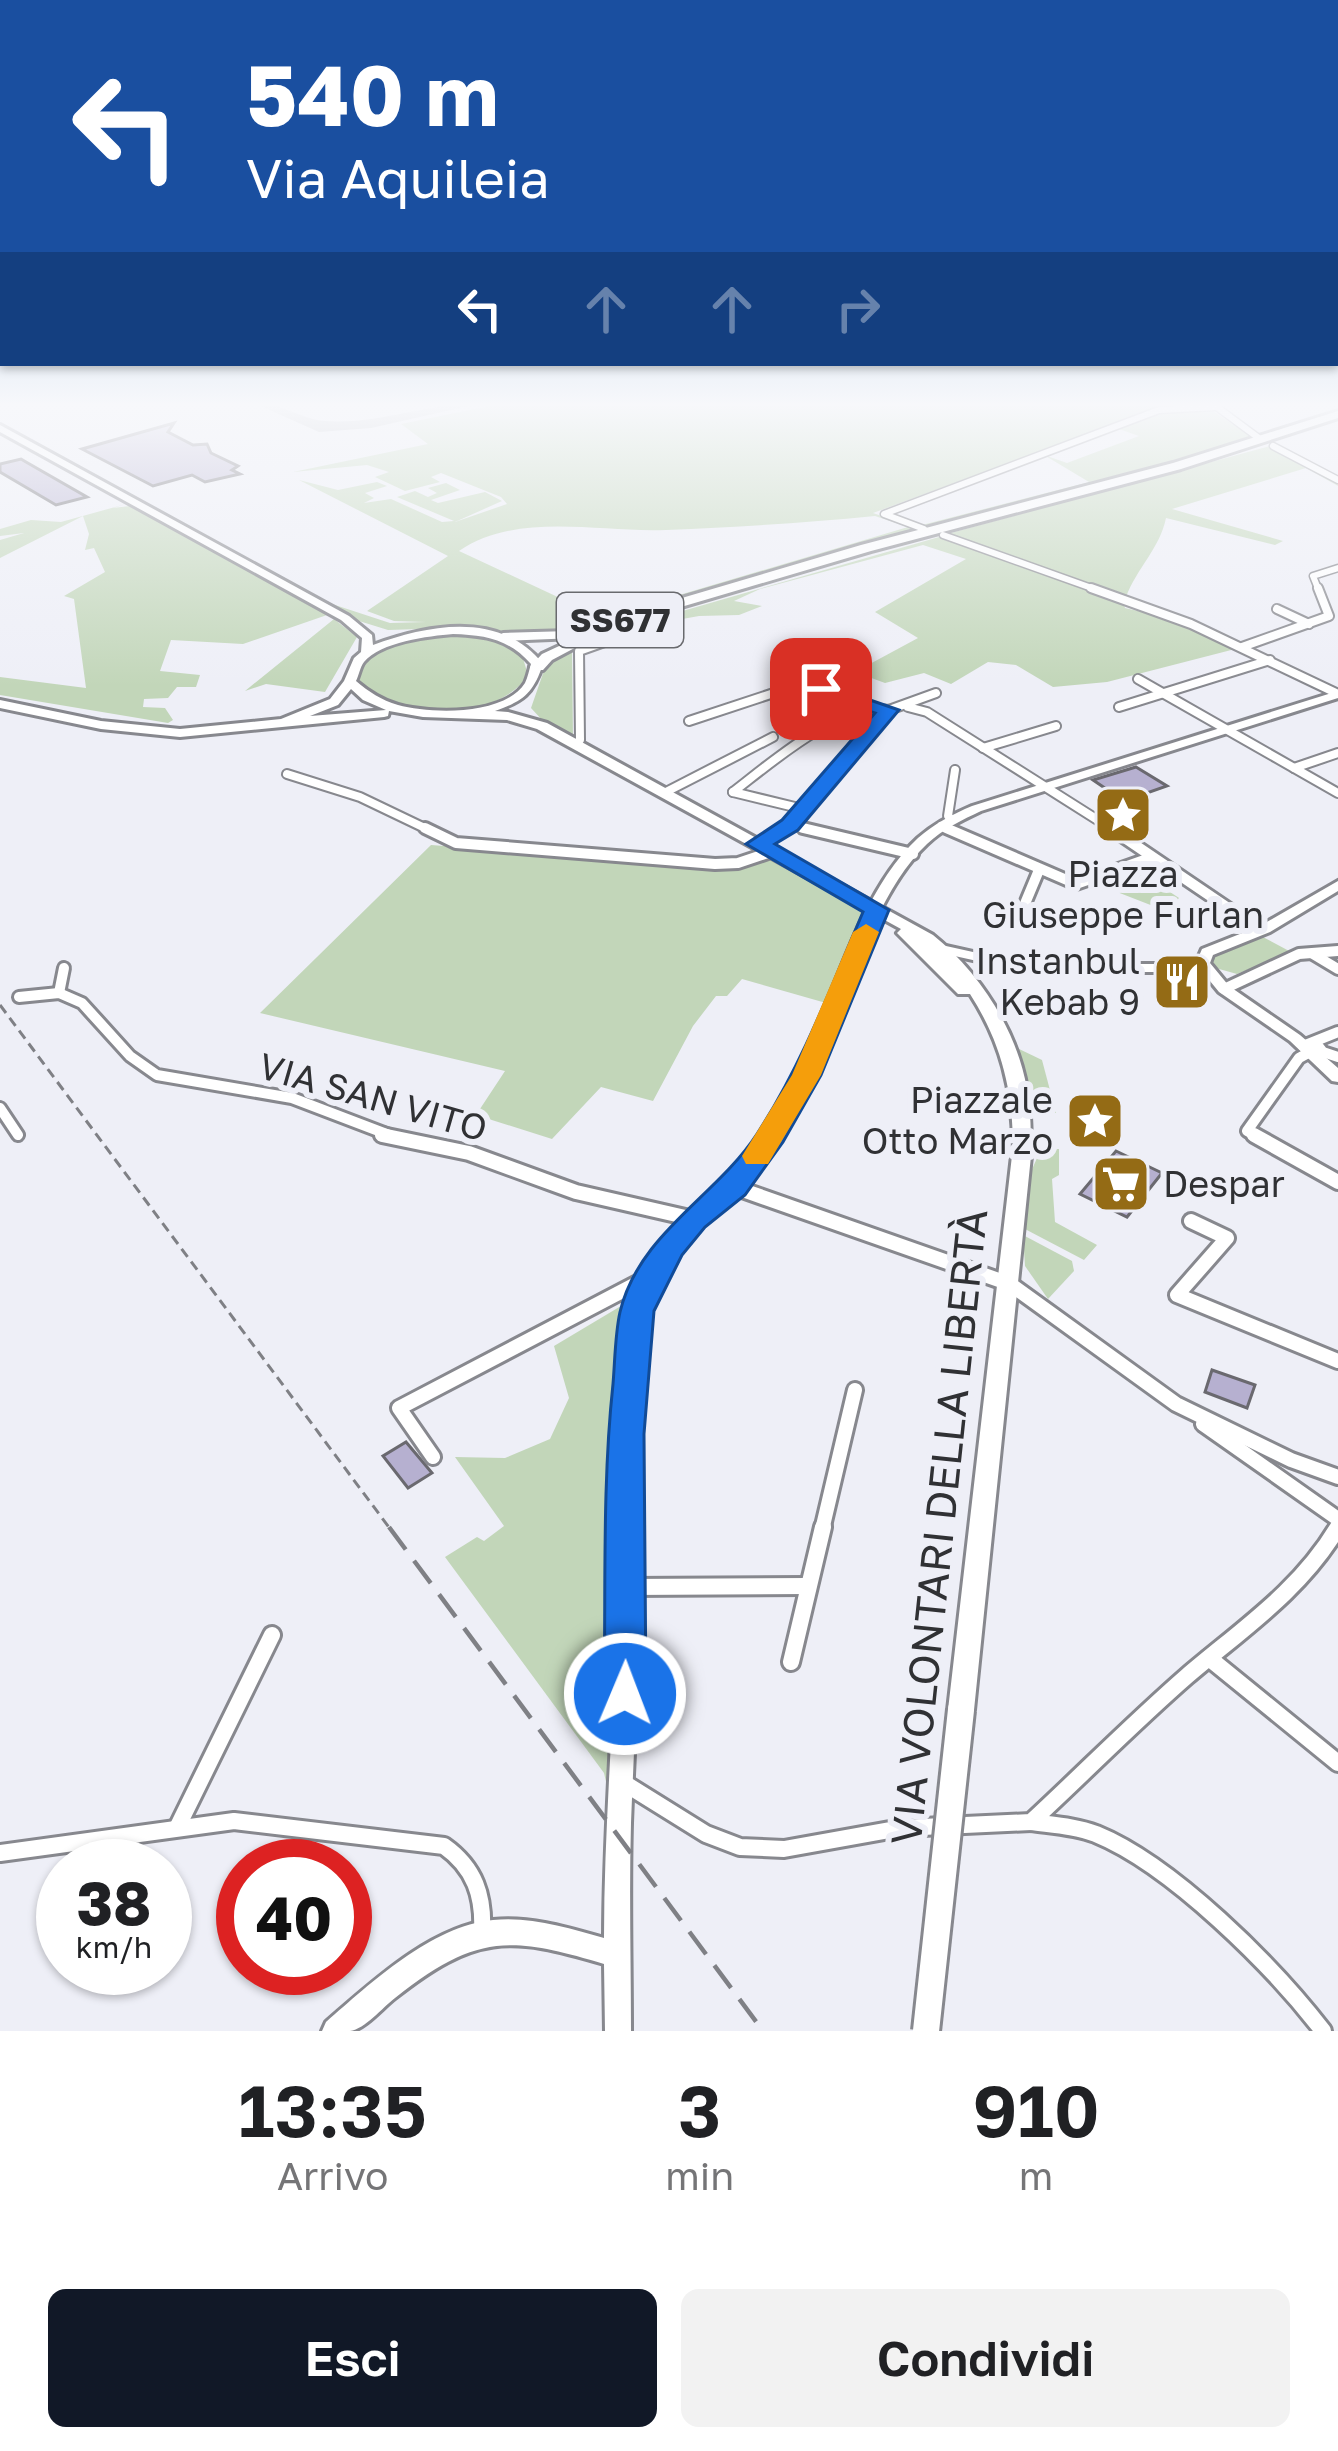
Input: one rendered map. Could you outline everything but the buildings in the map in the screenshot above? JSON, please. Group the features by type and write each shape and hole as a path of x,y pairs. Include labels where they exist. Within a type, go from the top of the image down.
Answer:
{"highway":[{"name":"SS677","path":"502,637 571,634 1060,497"},
{"name":"SS677","path":"538,668 559,650 652,615 1084,497"}],"main road":[{"path":"125,497 344,618 368,637 367,652"},
{"path":"344,618 388,632 454,631 502,637 526,648 538,668 527,689 526,705 542,726"},
{"path":"278,725 334,702 350,682 352,667 367,652 420,633"},
{"path":"350,682 365,700 409,714"},
{"path":"464,713 502,703 527,689"},
{"path":"0,704 148,732 219,732 361,713 508,716 542,726 943,950 997,1034"},
{"path":"877,910 961,987 997,1034"},
{"name":"VIA VOLONTARI DELLA LIBERTÀ","path":"926,2031 1010,1285 1022,1120 1016,1077 997,1034"}],"street":[{"path":"924,529 884,514 930,497"},
{"path":"943,535 1192,623 1338,694"},
{"path":"1242,647 1329,616 1313,577 1338,568"},
{"path":"1277,610 1309,624"},
{"path":"570,741 580,740 579,651 644,628 670,632"},
{"path":"1120,707 1270,660"},
{"path":"1138,679 1338,793"},
{"path":"689,722 804,683 889,710 936,693"},
{"path":"618,2031 628,1587 626,1434 637,1311 651,1276 694,1220 734,1187 768,1142 807,1075 877,910 913,854 946,823 1338,694"},
{"path":"803,809 733,792 791,746 868,706"},
{"path":"908,706 927,712 1054,790 1145,860 1258,929"},
{"path":"287,774 359,797 456,843 738,863 765,848 790,825 889,710"},
{"path":"983,748 1056,726"},
{"path":"664,793 772,737"},
{"path":"1294,768 1338,753"},
{"path":"946,823 955,770"},
{"path":"946,823 1039,870 1081,884 1145,860"},
{"path":"790,825 913,854"},
{"path":"1024,906 1039,870"},
{"path":"1218,983 1203,963 1207,952 1338,885"},
{"path":"898,926 943,950 1000,963 1079,970 1169,968 1218,983 1321,1053 1338,1077"},
{"path":"1218,983 1242,979 1299,954 1338,951"},
{"path":"1312,954 1338,969"},
{"path":"969,984 974,969 1000,963"},
{"path":"20,997 59,993 64,968"},
{"name":"VIA SAN VITO","path":"59,993 82,1004 130,1056 157,1075 292,1098 382,1135 469,1154 576,1192 694,1220"},
{"path":"1338,1032 1321,1053 1299,1058 1247,1131 1338,1182"},
{"path":"0,1108 18,1135"},
{"path":"734,1187 1010,1285 1338,1523 1313,1571 1279,1605 1209,1658 1031,1822"},
{"path":"1192,1221 1227,1238 1178,1295 1338,1361"},
{"path":"433,1457 399,1408 651,1276"},
{"path":"790,1662 855,1390"},
{"path":"1176,1404 1283,1457 1338,1478"},
{"path":"1267,1469 1283,1457"},
{"path":"628,1587 807,1586"},
{"path":"178,1826 272,1635"},
{"path":"1209,1658 1338,1763"},
{"path":"623,1783 706,1834 740,1847 784,1849 901,1828 1031,1822 1103,1837 1160,1876 1293,1990 1323,2031"},
{"path":"0,1853 234,1821 444,1846 467,1860 485,1907 482,1934"},
{"path":"334,2031 411,1969 482,1934 584,1944 619,1957"}],"green space":[{"path":"332,497 374,498 364,503 391,499 442,522 454,521 397,497 440,497 431,500 438,503 465,497 502,501 455,522 507,504 501,497 917,497 873,513 922,530 549,636 451,628 388,630 359,621 332,604 390,623 426,622 394,621 367,611 448,556","holes":["875,516 908,527 575,626 577,606 459,551 506,531 532,528 666,530"]},
{"path":"1032,497 1046,497 930,528 922,525"},
{"path":"1084,497 1212,497 1172,509 1283,541 1275,545 1166,518 1126,597 947,534"},
{"path":"126,504 113,508 130,506 327,615 243,644 171,640 160,671 200,675 196,687 177,687 168,698 144,699 143,707 165,708 173,720 168,723 0,695 0,677 86,688 74,599 64,596 105,572 94,548 85,550 89,534 83,516 0,558 0,540 24,533 0,536 0,529 31,520 61,522"},
{"path":"939,537 1123,602 1125,608 1172,619 1239,648 1107,682 1053,687 1016,665 988,662 951,684 924,673 885,683 855,672 918,638 875,612 966,559 923,545 760,589 734,601 762,606 739,615 649,625 572,651 573,738 543,721 531,708 547,662 583,643 634,625"},
{"path":"334,619 357,637 325,692 266,684 245,691"},
{"path":"455,635 490,639 522,655 528,675 503,698 447,713 393,707 359,687 356,675 363,663 385,647"},
{"path":"431,845 722,867 770,857 867,910 826,1003 742,979 727,996 716,996 693,1026 653,1101 601,1087 552,1139 476,1115 505,1071 260,1013"},
{"path":"1141,866 1140,872 1179,898 1166,911 1099,885 1101,880"},
{"path":"1261,936 1291,952 1237,974 1212,967 1210,957"},
{"path":"1011,1045 1042,1060 1056,1113 1033,1111"},
{"path":"1041,1149 1059,1149 1059,1175 1052,1179 1055,1222 1097,1245 1084,1260 1023,1228 1026,1183"},
{"path":"1023,1235 1072,1261 1074,1271 1048,1299 1025,1266"},
{"path":"626,1303 610,1799 604,1773 445,1557 477,1537 484,1541 504,1526 455,1457 505,1458 550,1439 569,1398 554,1346"}],"railway":[{"path":"0,1005 391,1530"},
{"path":"389,1527 763,2031"}],"slow traffic":[{"path":"757,1156 807,1075 866,932"}],"place":[{"name":"Piazza Giuseppe Furlan","path":"1123,815"},
{"name":"Instanbul Kebab 9","path":"1182,982"},
{"name":"Piazzale Otto Marzo","path":"1095,1121"},
{"name":"Despar","path":"1121,1184"}],"route":[{"path":"625,1694 626,1434 637,1311 670,1246 734,1187 768,1142 807,1075 838,992 877,910 758,844 790,825 889,710 821,689"}]}
